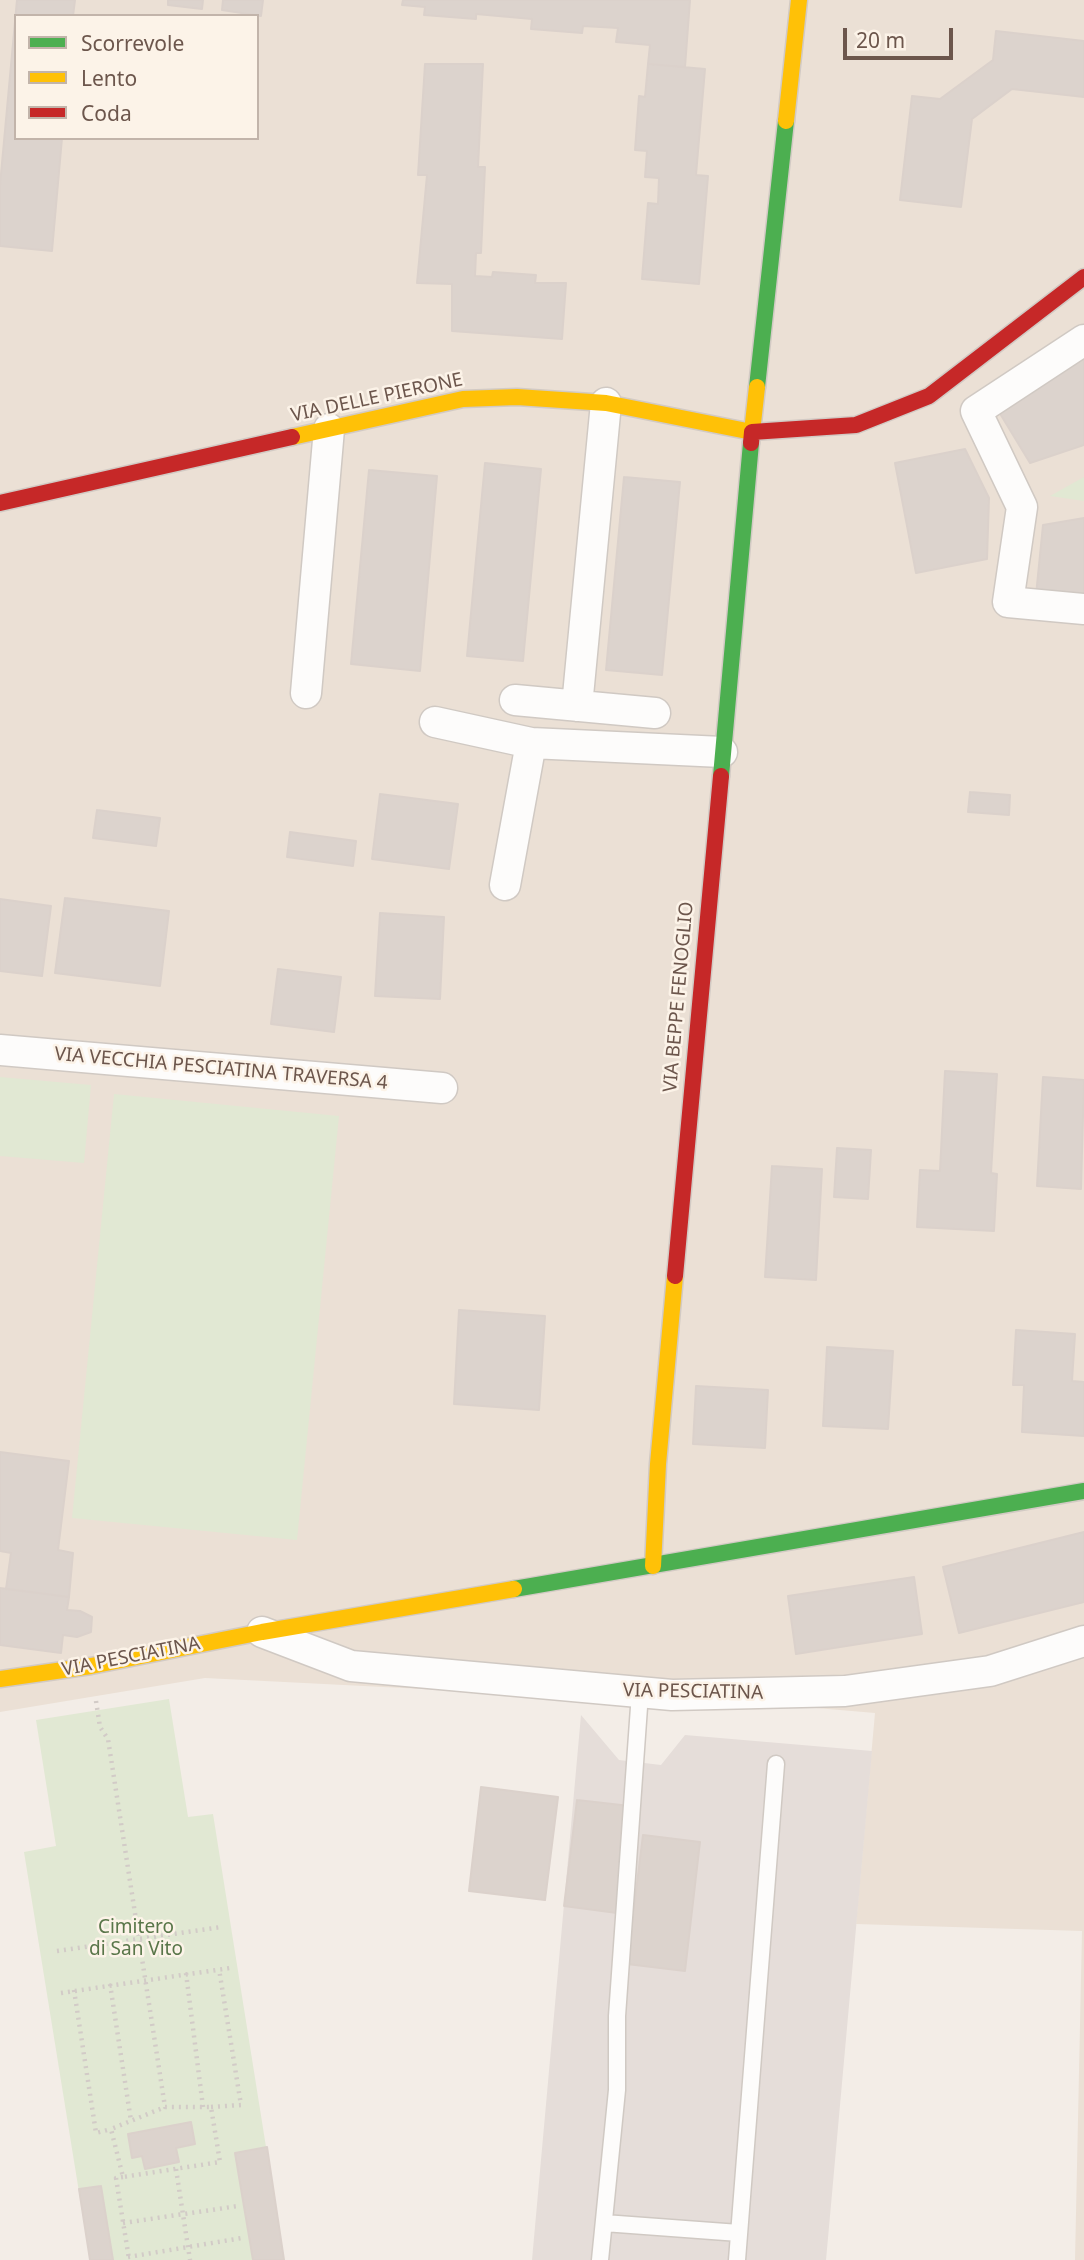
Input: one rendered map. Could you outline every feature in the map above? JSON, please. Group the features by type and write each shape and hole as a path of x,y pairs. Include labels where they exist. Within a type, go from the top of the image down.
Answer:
{"street":[{"path":"752,432 799,0"},
{"name":"VIA DELLE PIERONE","path":"0,503 463,399 517,397 606,403 752,432 856,425 929,396 1084,277"},
{"path":"1084,340 976,411 1022,507 1008,601 1084,609"},
{"path":"577,706 606,403"},
{"path":"306,693 330,429"},
{"name":"VIA BEPPE FENOGLIO","path":"653,1566 658,1464 752,432"},
{"path":"515,700 655,713"},
{"path":"435,722 531,743 722,752"},
{"path":"505,885 531,743"},
{"name":"VIA VECCHIA PESCIATINA TRAVERSA 4","path":"0,1050 442,1088"},
{"name":"VIA PESCIATINA","path":"0,1679 91,1666 262,1632 1084,1491"},
{"name":"VIA PESCIATINA","path":"262,1632 351,1666 672,1695 845,1691 990,1671 1084,1640"}],"lane":[{"path":"600,2260 617,2090 617,2016 640,1693"},
{"path":"737,2260 776,1763"},
{"path":"604,2223 739,2233"}],"path":[{"path":"91,1666 100,1727 108,1739 165,2107"},
{"path":"57,1951 221,1927"},
{"path":"61,1993 230,1968"},
{"path":"74,1990 96,2133 165,2107 241,2105 219,1969"},
{"path":"186,1973 204,2107"},
{"path":"110,1984 131,2121"},
{"path":"211,2107 220,2162 116,2178 129,2259 242,2238"},
{"path":"111,2129 123,2177"},
{"path":"176,2169 190,2260"},
{"path":"123,2223 238,2206"}],"shaded area":[{"path":"0,0 1084,0 1084,2260 1075,2260 1082,1931 856,1924 875,1713 640,1693 443,1690 205,1678 0,1712"},
{"path":"581,1715 619,1760 661,1765 685,1735 872,1751 826,2260 532,2260"}],"green space":[{"path":"1084,477 1084,501 1050,496"},
{"path":"0,1077 91,1085 84,1163 0,1156"},
{"path":"114,1094 339,1116 297,1540 72,1518"},
{"name":"Cimitero di San Vito","path":"169,1699 188,1817 213,1814 284,2260 90,2260 24,1852 56,1846 36,1720"}],"building":[{"path":"17,0 75,0 73,14 16,14"},
{"path":"168,0 203,0 202,9 168,5"},
{"path":"223,0 263,0 261,16 222,10"},
{"path":"403,0 690,0 685,67 648,64 650,45 616,42 618,28 583,26 582,33 531,29 532,19 476,14 476,19 424,15 425,7 402,5"},
{"path":"996,31 1084,41 1084,97 1012,89 972,119 961,207 900,200 912,96 940,99 993,60"},
{"path":"14,33 14,140 62,140 52,251 0,246 0,185"},
{"path":"425,64 483,64 478,167 485,167 481,253 476,253 475,276 492,277 493,272 536,275 535,283 566,283 562,339 452,331 452,284 417,283 427,175 418,175"},
{"path":"648,64 705,69 696,175 708,176 699,284 642,279 648,203 658,204 659,178 645,177 647,151 635,150 639,96 645,97"},
{"path":"1084,347 1084,445 1030,463 993,402"},
{"path":"965,449 989,498 987,559 916,573 895,463"},
{"path":"485,463 541,469 523,661 467,656"},
{"path":"369,470 437,476 420,671 351,664"},
{"path":"624,477 680,482 662,675 606,670"},
{"path":"1084,518 1084,600 1036,595 1043,525"},
{"path":"970,792 1010,795 1009,815 968,812"},
{"path":"380,794 458,804 449,869 372,859"},
{"path":"97,810 160,818 156,846 93,838"},
{"path":"290,832 356,841 353,866 287,857"},
{"path":"65,898 169,911 160,986 55,973"},
{"path":"0,899 51,906 42,976 0,971"},
{"path":"380,913 444,917 440,999 375,996"},
{"path":"278,969 341,977 334,1032 271,1024"},
{"path":"945,1071 997,1074 991,1173 997,1174 994,1231 917,1227 920,1170 940,1171"},
{"path":"1043,1077 1084,1080 1081,1189 1037,1186"},
{"path":"837,1148 871,1150 868,1199 834,1197"},
{"path":"772,1166 822,1169 816,1280 765,1277"},
{"path":"459,1310 545,1316 539,1410 454,1404"},
{"path":"1016,1330 1075,1334 1072,1381 1084,1382 1084,1436 1022,1432 1024,1385 1013,1385"},
{"path":"827,1347 893,1351 888,1429 823,1426"},
{"path":"696,1386 768,1390 765,1448 693,1444"},
{"path":"0,1452 69,1461 58,1550 73,1553 69,1597 6,1589 11,1553 0,1551"},
{"path":"1084,1532 1084,1602 959,1633 943,1567"},
{"path":"914,1577 922,1634 796,1654 788,1596"},
{"path":"0,1588 69,1597 67,1610 80,1611 92,1617 91,1632 77,1637 63,1635 61,1653 0,1645"},
{"path":"481,1787 558,1797 545,1900 469,1891"},
{"path":"577,1800 630,1806 617,1913 564,1906"},
{"path":"643,1835 700,1842 685,1971 627,1964"},
{"path":"191,2122 195,2144 176,2148 179,2162 145,2169 142,2156 132,2158 128,2134"},
{"path":"267,2147 284,2260 253,2260 235,2153"},
{"path":"101,2186 113,2260 90,2260 79,2189"}],"traffic: fast":[{"path":"757,387 786,121"},
{"path":"721,776 751,443"},
{"path":"514,1589 1084,1491"}],"traffic: slow":[{"path":"786,121 799,0"},
{"path":"292,437 463,399 517,397 606,403 752,432 757,387"},
{"path":"653,1566 658,1464 675,1276"},
{"path":"0,1679 91,1666 262,1632 514,1589"}],"traffic: jam":[{"path":"751,443 752,432 856,425 929,396 1084,277"},
{"path":"0,503 292,437"},
{"path":"675,1276 721,776"}]}
